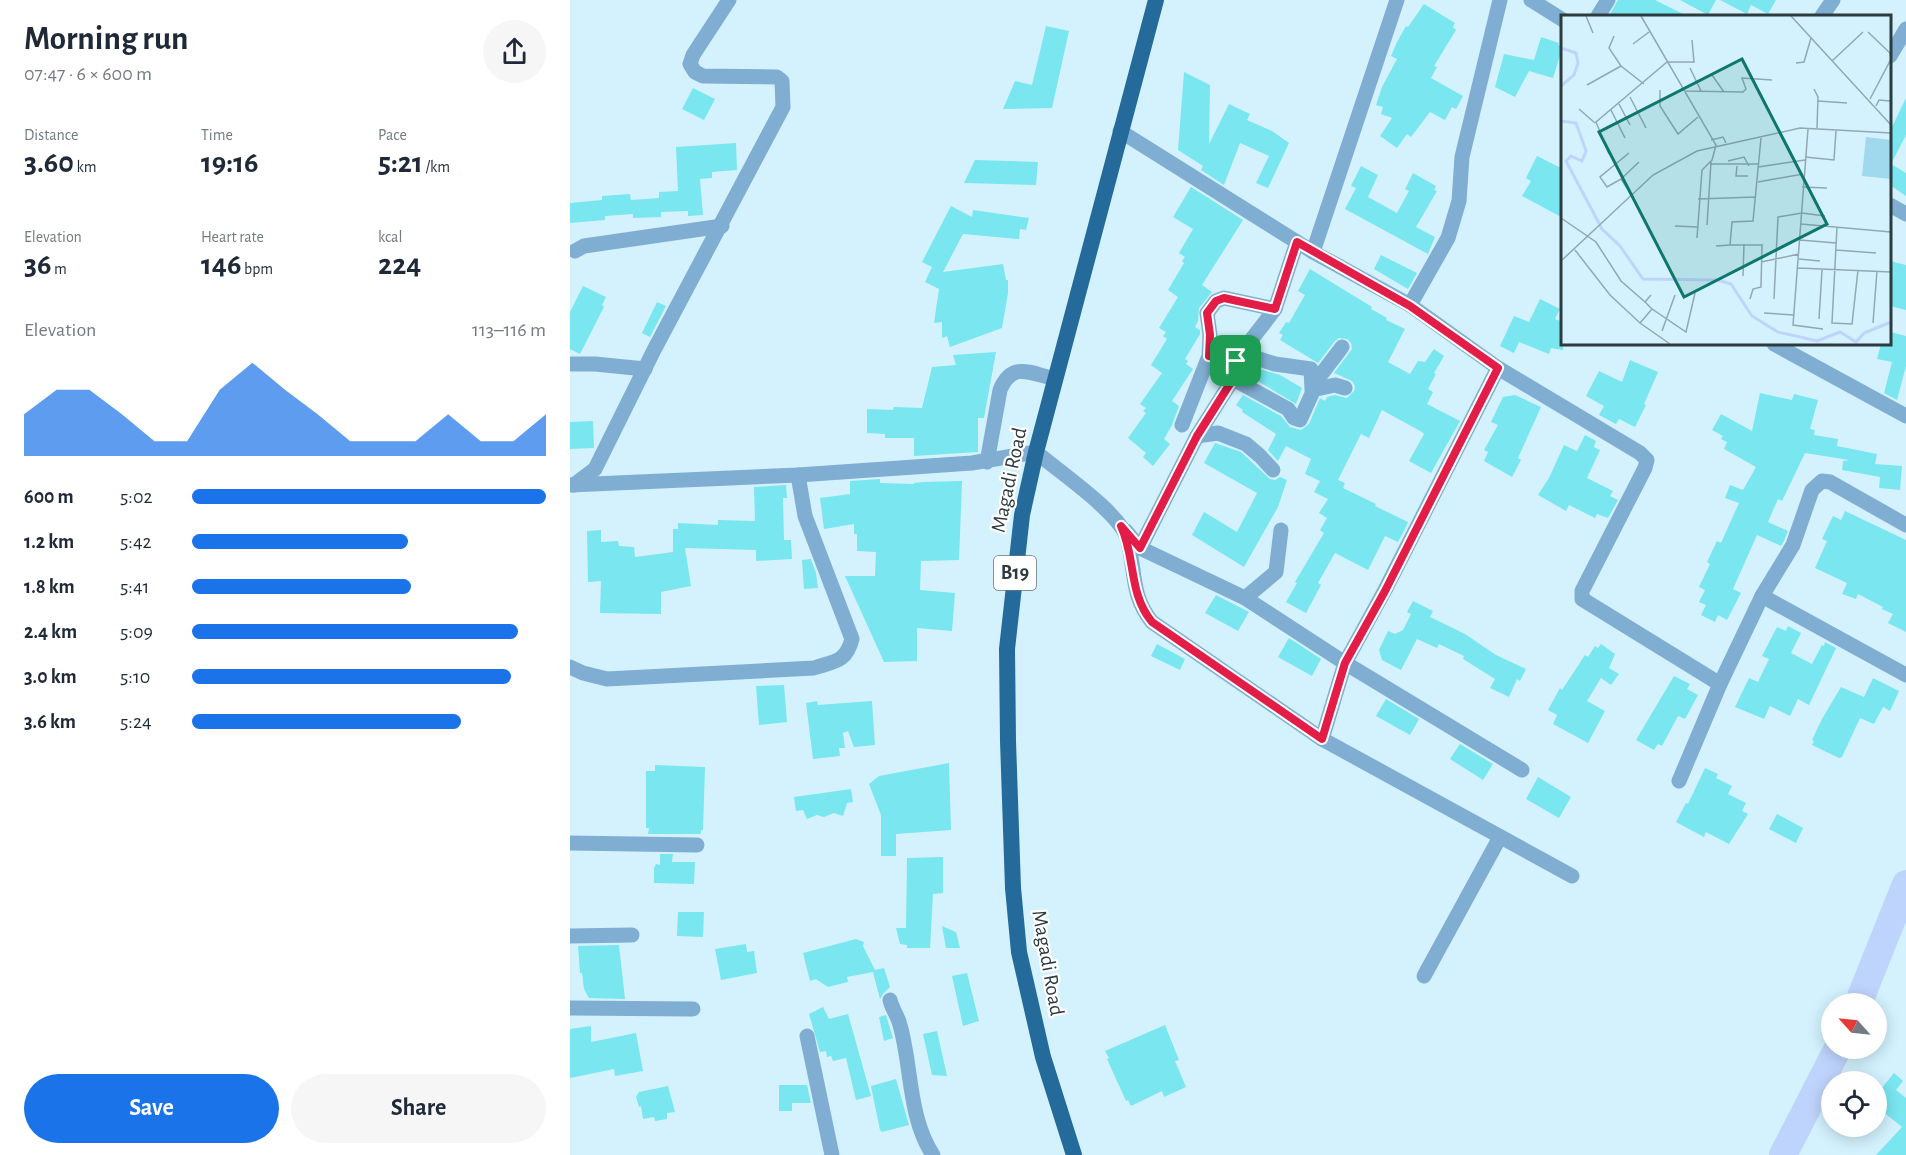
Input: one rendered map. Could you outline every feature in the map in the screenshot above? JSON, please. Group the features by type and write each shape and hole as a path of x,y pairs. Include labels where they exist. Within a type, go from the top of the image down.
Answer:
{"highway":[{"name":"Magadi Road","path":"1074,1155 1044,1057 1019,952 1013,888 1007,649 1022,515 1036,452 1156,0"}],"street":[{"path":"572,485 595,469 783,107 782,81 777,77 703,76 695,72 690,64 693,55 729,0"},
{"path":"1313,252 1397,0"},
{"path":"1410,306 1448,238 1459,201 1462,158 1500,0"},
{"path":"1531,0 1561,19"},
{"path":"1599,15 1608,0"},
{"path":"1823,15 1833,0"},
{"path":"1891,54 1906,29"},
{"path":"1120,131 1313,252 1410,306 1498,368 1640,453 1647,460 1645,468 1582,591 1582,599 1720,684"},
{"path":"1891,206 1906,214"},
{"path":"575,251 584,246 722,226"},
{"path":"1140,548 1197,436 1233,379 1239,357 1275,309 1297,242"},
{"path":"1182,425 1209,356 1210,335 1207,313 1216,301 1224,298 1275,309"},
{"path":"1776,345 1906,416"},
{"path":"1233,379 1288,409 1294,418 1300,420 1312,390 1341,347"},
{"path":"1209,356 1239,357 1311,369 1312,390"},
{"path":"570,364 645,369"},
{"path":"1322,739 1345,663 1385,591 1498,368"},
{"path":"987,462 1000,390 1004,380 1011,373 1021,372 1055,379"},
{"path":"1312,390 1335,385 1345,387"},
{"path":"1197,436 1218,433 1246,444 1273,470"},
{"path":"572,485 798,475 987,462 1036,452 1106,510 1140,548 1245,598 1345,663 1522,770"},
{"path":"570,667 607,679 814,668 839,659 848,652 852,639 805,516 798,475"},
{"path":"1678,781 1720,684 1762,596 1793,545 1812,490 1822,482 1830,482 1906,525"},
{"path":"1121,526 1127,538 1136,594 1142,610 1152,622 1322,739 1572,876"},
{"path":"1245,598 1276,572 1281,530"},
{"path":"1762,596 1906,675"},
{"path":"1424,976 1500,837"},
{"path":"570,843 697,845"},
{"path":"570,936 632,935"},
{"path":"890,999 892,1010 901,1026 916,1117 933,1155"},
{"path":"570,1008 693,1009"},
{"path":"807,1036 832,1155"}],"building":[{"path":"1618,0 1655,0 1685,15 1610,15"},
{"path":"1680,0 1716,0 1708,15"},
{"path":"1720,0 1776,0 1768,14 1751,5 1747,14"},
{"path":"1424,4 1455,23 1453,27 1456,30 1434,66 1437,67 1431,78 1463,96 1456,109 1452,107 1445,120 1430,112 1411,137 1407,134 1397,148 1380,136 1392,118 1381,114 1383,107 1376,105 1382,87 1397,59 1391,56 1397,42 1406,26 1408,27"},
{"path":"1046,26 1069,31 1052,108 1003,109 1015,81 1032,85"},
{"path":"1541,37 1561,46 1553,78 1529,71 1515,97 1495,87 1504,54 1534,60"},
{"path":"1184,72 1210,85 1209,144 1229,104 1250,114 1247,120 1272,131 1289,143 1268,188 1256,183 1269,156 1240,143 1224,185 1201,170 1203,166 1178,150"},
{"path":"693,88 715,99 704,120 682,109"},
{"path":"1906,98 1906,135 1891,164 1891,129"},
{"path":"736,143 737,170 712,172 712,178 700,179 703,215 688,216 688,211 661,212 661,217 633,218 633,214 605,216 605,220 570,223 570,203 602,200 602,196 630,194 631,200 659,198 659,192 678,191 676,147"},
{"path":"1537,156 1561,168 1561,217 1522,196 1531,181 1526,178"},
{"path":"975,160 1038,162 1036,185 964,183"},
{"path":"1891,164 1906,173 1906,196 1891,186"},
{"path":"1361,166 1378,175 1368,197 1397,213 1409,191 1405,189 1413,173 1436,186 1434,190 1437,191 1416,227 1435,237 1428,254 1345,209 1356,188 1351,186"},
{"path":"1191,187 1243,220 1202,285 1212,292 1199,308 1195,327 1200,330 1200,334 1185,359 1188,361 1186,364 1193,369 1172,401 1179,406 1164,439 1170,444 1153,466 1143,457 1146,453 1128,438 1146,413 1143,411 1146,408 1140,404 1162,373 1151,365 1167,339 1163,336 1166,332 1159,328 1178,297 1168,290 1184,263 1182,261 1185,257 1179,253 1193,229 1173,217"},
{"path":"951,206 972,217 973,210 1029,218 1026,230 1020,229 1019,239 963,234 943,272 1003,264 1006,280 1008,280 1008,293 1002,328 950,347 947,336 942,338 942,322 934,323 939,289 925,282 932,267 922,262"},
{"path":"1381,255 1417,273 1408,289 1374,269"},
{"path":"1891,261 1906,265 1906,310 1891,306"},
{"path":"1310,269 1372,307 1371,309 1387,318 1386,320 1405,329 1388,362 1410,374 1418,361 1425,362 1434,349 1444,356 1428,389 1433,392 1427,404 1460,421 1431,473 1409,461 1424,434 1422,432 1382,410 1369,438 1361,434 1338,480 1345,483 1343,488 1408,522 1398,542 1385,536 1368,570 1335,553 1318,583 1321,585 1306,613 1286,602 1324,533 1320,530 1327,518 1319,513 1328,499 1314,492 1320,481 1305,474 1311,459 1286,446 1278,461 1268,450 1276,434 1242,412 1243,410 1236,405 1243,395 1281,416 1290,427 1301,430 1309,424 1320,398 1325,401 1327,397 1335,395 1347,398 1354,391 1355,386 1352,381 1334,373 1352,349 1347,339 1339,338 1335,341 1318,363 1280,340 1283,335 1279,333 1286,322 1289,323 1305,295 1298,291"},
{"path":"583,286 606,297 602,305 604,307 580,354 570,349 570,312"},
{"path":"1540,299 1560,309 1555,319 1561,321 1563,350 1551,348 1549,354 1519,342 1514,353 1500,346 1514,316 1529,322"},
{"path":"657,302 666,306 650,337 642,333"},
{"path":"1891,332 1906,336 1906,366 1897,400 1884,393 1892,362 1877,359 1881,345 1891,345"},
{"path":"996,352 984,418 978,418 978,452 914,456 914,438 885,438 885,434 867,433 867,409 922,408 932,367 956,365 953,355"},
{"path":"1630,360 1658,372 1635,427 1619,419 1616,424 1599,415 1604,406 1586,396 1599,371 1622,382"},
{"path":"1256,368 1280,375 1302,388 1296,404 1251,377"},
{"path":"1760,393 1792,400 1794,394 1818,400 1810,429 1815,430 1814,435 1838,439 1837,446 1877,454 1875,464 1902,466 1900,490 1879,488 1880,477 1842,470 1843,461 1849,460 1805,453 1782,501 1778,499 1768,522 1788,531 1784,541 1781,546 1757,535 1733,589 1741,593 1727,620 1718,615 1715,622 1701,615 1706,605 1699,602 1705,590 1699,587 1710,564 1707,562 1717,541 1721,543 1739,503 1725,498 1730,485 1743,490 1756,467 1724,449 1727,442 1721,439 1723,436 1712,430 1721,414 1752,431"},
{"path":"1515,395 1541,407 1518,458 1521,460 1512,477 1484,461 1488,452 1484,450 1498,425 1491,422 1503,397"},
{"path":"593,421 594,448 570,449 570,422"},
{"path":"1585,435 1596,441 1594,447 1600,450 1587,478 1613,491 1610,496 1618,500 1608,518 1597,514 1595,518 1569,505 1566,511 1538,495 1549,478 1564,445 1577,451"},
{"path":"1215,443 1241,452 1270,479 1275,480 1280,477 1287,480 1278,507 1244,567 1192,535 1204,512 1237,532 1257,493 1204,463"},
{"path":"880,479 880,483 914,484 962,481 959,560 921,561 920,590 955,593 952,631 917,628 917,661 884,662 845,576 875,576 876,552 857,551 857,534 854,534 854,524 824,529 820,498 850,494 850,481"},
{"path":"786,485 787,498 783,498 784,540 791,540 792,559 756,561 756,550 685,548 691,586 661,592 661,614 600,613 601,581 588,582 587,531 601,530 601,542 618,541 619,546 634,547 635,557 673,552 673,529 678,529 678,523 718,525 718,520 755,521 754,487"},
{"path":"1845,511 1906,540 1906,632 1888,623 1893,614 1858,594 1856,599 1842,594 1847,583 1815,568 1827,541 1822,539 1833,516 1841,520"},
{"path":"811,559 818,588 804,589 802,560"},
{"path":"1216,595 1249,612 1238,631 1205,613"},
{"path":"1413,601 1433,611 1430,617 1465,634 1496,655 1526,669 1520,681 1517,679 1509,697 1490,688 1495,679 1463,659 1464,656 1439,644 1437,648 1417,639 1401,670 1382,660 1379,650 1388,631 1395,634 1403,630 1411,614 1407,612"},
{"path":"1788,626 1801,633 1791,653 1812,664 1825,642 1836,648 1809,705 1798,699 1790,716 1770,706 1764,719 1735,707 1749,678 1758,682 1769,659 1762,656 1777,627 1786,631"},
{"path":"1289,638 1321,659 1312,676 1278,657"},
{"path":"1157,644 1185,659 1180,670 1151,656"},
{"path":"1601,644 1615,654 1609,668 1619,674 1611,685 1601,678 1587,701 1605,711 1588,743 1553,724 1557,715 1548,710 1560,688 1562,690 1585,655 1588,657 1595,646 1598,648"},
{"path":"1674,676 1690,684 1687,689 1698,695 1685,719 1678,716 1662,746 1658,744 1654,750 1636,740"},
{"path":"1873,678 1899,691 1890,711 1883,707 1874,724 1860,718 1842,757 1839,758 1812,745 1822,719 1841,687 1864,697"},
{"path":"784,685 787,722 759,725 756,686"},
{"path":"1386,699 1419,719 1410,735 1376,716"},
{"path":"817,701 818,705 872,701 875,745 854,747 848,731 843,733 845,748 839,748 840,756 813,759 806,703"},
{"path":"1460,744 1493,764 1483,780 1450,759"},
{"path":"949,763 951,830 896,834 896,856 881,856 881,815 869,784 879,776"},
{"path":"655,765 705,767 701,834 648,834 649,828 646,828 646,771 655,771"},
{"path":"1705,768 1718,774 1716,778 1732,786 1728,794 1746,803 1742,811 1748,814 1729,844 1706,832 1704,837 1676,822 1686,803 1688,804"},
{"path":"1538,777 1571,797 1559,818 1526,799"},
{"path":"851,789 853,802 847,803 843,816 834,813 807,819 803,810 796,811 794,797"},
{"path":"1777,814 1803,828 1796,843 1769,829"},
{"path":"660,854 673,854 672,862 695,862 694,884 654,883 654,868 656,864 660,865"},
{"path":"943,857 943,893 933,894 930,948 907,948 907,945 900,944 896,928 906,928 907,858"},
{"path":"678,912 704,912 703,937 677,936"},
{"path":"942,926 956,932 960,948 946,948"},
{"path":"856,939 864,942 863,946 875,970 884,968 890,987 880,999 873,972 847,977 848,982 828,987 816,979 810,981 803,953"},
{"path":"746,944 747,952 754,951 757,973 721,980 715,949"},
{"path":"619,945 625,999 589,998 584,989 582,973 580,973 578,946"},
{"path":"967,973 979,1021 963,1026 952,976"},
{"path":"823,1007 829,1019 848,1014 871,1096 856,1100 846,1058 833,1061 831,1056 827,1057 826,1051 820,1052 809,1014"},
{"path":"886,1015 893,1038 884,1041 879,1017"},
{"path":"1165,1025 1179,1060 1175,1061 1186,1087 1164,1097 1162,1091 1131,1106 1128,1100 1126,1101 1105,1051"},
{"path":"591,1026 591,1042 636,1033 643,1071 615,1076 614,1069 570,1078 570,1029"},
{"path":"937,1031 947,1076 932,1075 923,1034"},
{"path":"1894,1073 1903,1081 1896,1090 1906,1098 1906,1155 1876,1155 1902,1127 1887,1115 1887,1082"},
{"path":"896,1079 909,1125 882,1132 871,1086"},
{"path":"779,1085 807,1085 811,1103 792,1103 792,1111 779,1111"},
{"path":"668,1086 675,1112 667,1113 667,1119 655,1121 654,1117 643,1119 641,1106 639,1107 636,1097 639,1092"}],"waterway":[{"path":"1862,993 1906,884"},
{"path":"1783,1155 1832,1059"}],"route":[{"path":"1297,242 1410,306 1498,368 1385,591 1345,663 1322,739 1152,622 1142,610 1136,594 1127,538 1121,526 1140,548 1197,436 1233,379 1236,361 1209,356 1210,335 1207,313 1216,301 1224,298 1275,309 1297,242"}]}
